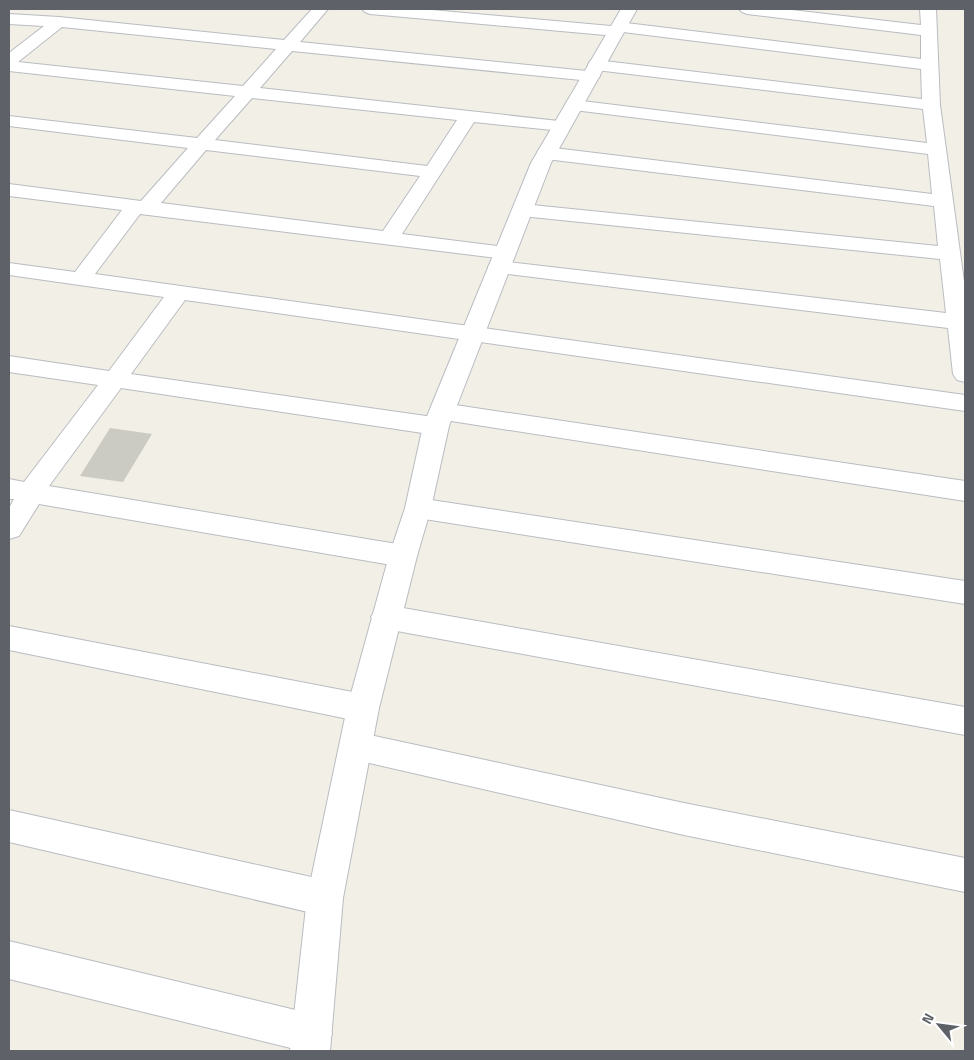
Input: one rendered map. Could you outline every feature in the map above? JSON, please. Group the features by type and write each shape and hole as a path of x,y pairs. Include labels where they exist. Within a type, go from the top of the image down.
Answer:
{"street":[{"path":"81,279 140,208 202,144 320,9"},
{"path":"370,9 622,21"},
{"path":"747,9 928,31"},
{"path":"928,9 931,105 965,374"},
{"path":"584,13 622,21 929,66"},
{"path":"9,19 59,22 288,45 593,70 931,105"},
{"path":"9,960 311,1043 325,898 363,708 386,617 418,508 439,419 546,153 622,21"},
{"path":"9,61 59,22"},
{"path":"9,66 469,116 568,116 937,150"},
{"path":"388,239 469,116"},
{"path":"9,120 432,172"},
{"path":"546,153 944,201"},
{"path":"9,190 388,239 502,260 959,322"},
{"path":"522,210 950,254"},
{"path":"9,269 965,403"},
{"path":"19,491 114,379 179,294"},
{"path":"9,364 114,379 439,419 965,491"},
{"path":"9,528 23,509 19,491"},
{"path":"19,491 403,556"},
{"path":"418,508 965,593"},
{"path":"386,617 965,721"},
{"path":"9,638 363,708"},
{"path":"356,746 684,818 965,874"},
{"path":"9,826 325,898"}],"building":[{"path":"110,428 152,434 123,482 80,476"}]}
